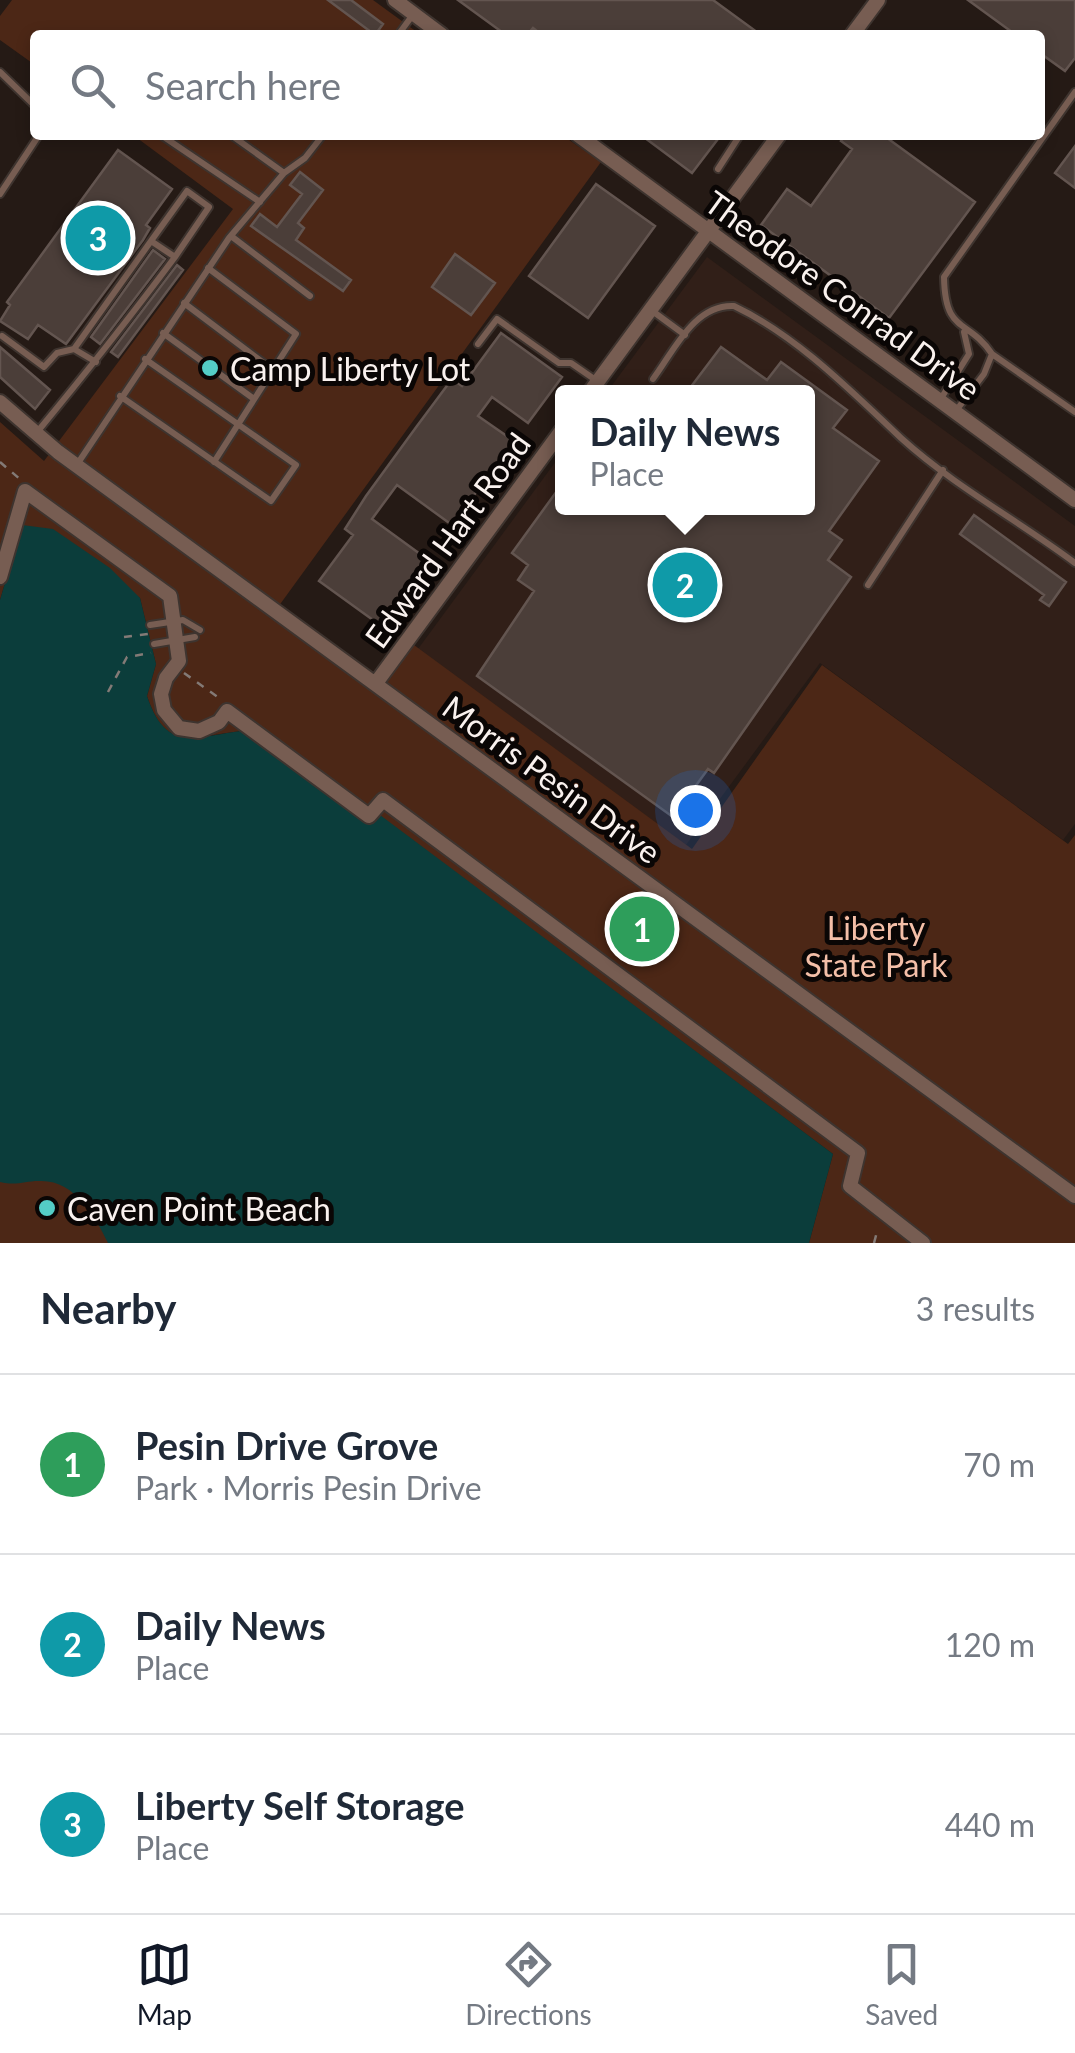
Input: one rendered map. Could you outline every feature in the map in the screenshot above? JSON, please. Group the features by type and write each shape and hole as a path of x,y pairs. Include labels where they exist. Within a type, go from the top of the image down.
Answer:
{"street":[{"path":"395,0 435,30"},
{"path":"856,30 878,0"},
{"name":"Theodore Conrad Drive","path":"585,140 1075,500"},
{"path":"595,385 775,140"},
{"name":"Morris Pesin Drive","path":"0,402 36,434 1075,1196"},
{"name":"Edward Hart Road","path":"376,683 555,440"},
{"path":"0,577 25,491 170,596 177,645 175,666 161,694 164,710 179,728 199,731 219,722 225,706 369,816 383,800 858,1153 850,1186 922,1243"}],"lane":[{"path":"402,30 413,14"},
{"path":"0,72 30,101"},
{"path":"1045,134 1075,92"},
{"path":"0,194 36,140"},
{"path":"168,140 260,202"},
{"path":"238,140 284,172"},
{"path":"78,463 231,236 284,172 306,158 319,140"},
{"path":"718,169 737,140"},
{"path":"1041,140 944,277 951,318 983,341 992,354 1075,412"},
{"path":"2,336 44,367 57,354 74,348 187,192 209,207 96,362 36,434"},
{"path":"231,236 310,296"},
{"path":"151,241 175,256"},
{"path":"208,268 296,334 214,462"},
{"path":"184,303 273,370"},
{"path":"653,379 702,313 719,305 747,312 862,396 902,439 1075,563"},
{"path":"651,310 685,335"},
{"path":"478,344 497,319 559,363 571,363 592,385"},
{"path":"940,401 969,354 964,331"},
{"path":"163,333 254,399"},
{"path":"74,348 96,362"},
{"path":"955,412 984,374 992,354"},
{"path":"120,396 270,501 296,464 145,360"},
{"path":"868,585 943,470"},
{"path":"150,624 183,620 197,633 177,645 154,644"}],"path":[{"path":"0,462 20,478 25,491"},
{"path":"108,692 127,657 177,645"},
{"path":"175,666 225,706 231,690"},
{"path":"874,1243 883,1212"}],"shaded area":[{"path":"707,257 1075,526 1075,824 1063,840 820,663 686,845 418,649 555,463 555,515 815,515 815,385 612,385"}],"green space":[{"path":"12,0 373,0 414,30 30,30 30,61 0,40 0,16"},
{"name":"Liberty State Park","path":"140,140 569,140 601,162 273,614 376,689 414,645 692,849 822,665 1068,844 1075,835 1075,1243 809,1243 833,1154 379,816 370,826 241,731 183,737 163,727 147,696 156,664 140,598 22,525 0,600 0,422 44,461 233,209"},
{"path":"0,1114 161,1243 0,1243"}],"water":[{"path":"22,525 53,529 110,568 140,598 156,664 147,696 163,726 173,734 196,738 241,731 370,825 380,815 833,1154 809,1243 108,1243 90,1211 63,1186 39,1181 0,1182 0,600"}],"building":[{"path":"328,0 351,0 383,24 379,30 368,30"},
{"path":"458,0 713,0 754,30 533,28 499,30"},
{"path":"968,0 1075,0 1075,58 1065,71 1045,57 1045,30 1009,30"},
{"path":"648,140 717,140 692,173"},
{"path":"890,140 975,202 889,318 761,225 787,189 811,206 852,149 841,141"},
{"path":"1075,146 1075,188 1055,173"},
{"path":"118,150 172,189 146,225 150,228 143,240 66,344 38,325 28,339 0,321 10,305 7,302"},
{"path":"300,172 323,190 298,223 304,228 296,240 351,280 343,291 251,226 260,214 277,227 302,194 290,185"},
{"path":"596,184 655,226 588,318 529,276"},
{"path":"153,250 165,259 100,344 91,337"},
{"path":"455,254 495,283 471,315 432,287"},
{"path":"177,265 183,270 118,357 111,352"},
{"path":"501,333 562,377 528,423 492,397 478,416 514,441 452,525 397,485 372,519 438,567 391,633 319,581 353,535 345,529 417,426 452,379 462,386"},
{"path":"0,347 50,390 35,409 0,377"},
{"path":"721,347 767,380 781,362 813,385 692,385"},
{"path":"815,387 847,410 833,428 879,461 829,531 842,540 828,560 851,577 714,773 708,769 673,817 477,676 534,591 518,580 528,565 512,553 555,494 555,515 815,515"},
{"path":"974,515 1066,582 1049,606 1040,600 1044,595 960,534"}],"place":[{"name":"Liberty Self Storage","path":"98,238"},
{"name":"Camp Liberty Lot","path":"210,368"},
{"name":"Daily News","path":"685,585"},
{"name":"Pesin Drive Grove","path":"642,929"},
{"name":"Caven Point Beach","path":"47,1208"}]}
